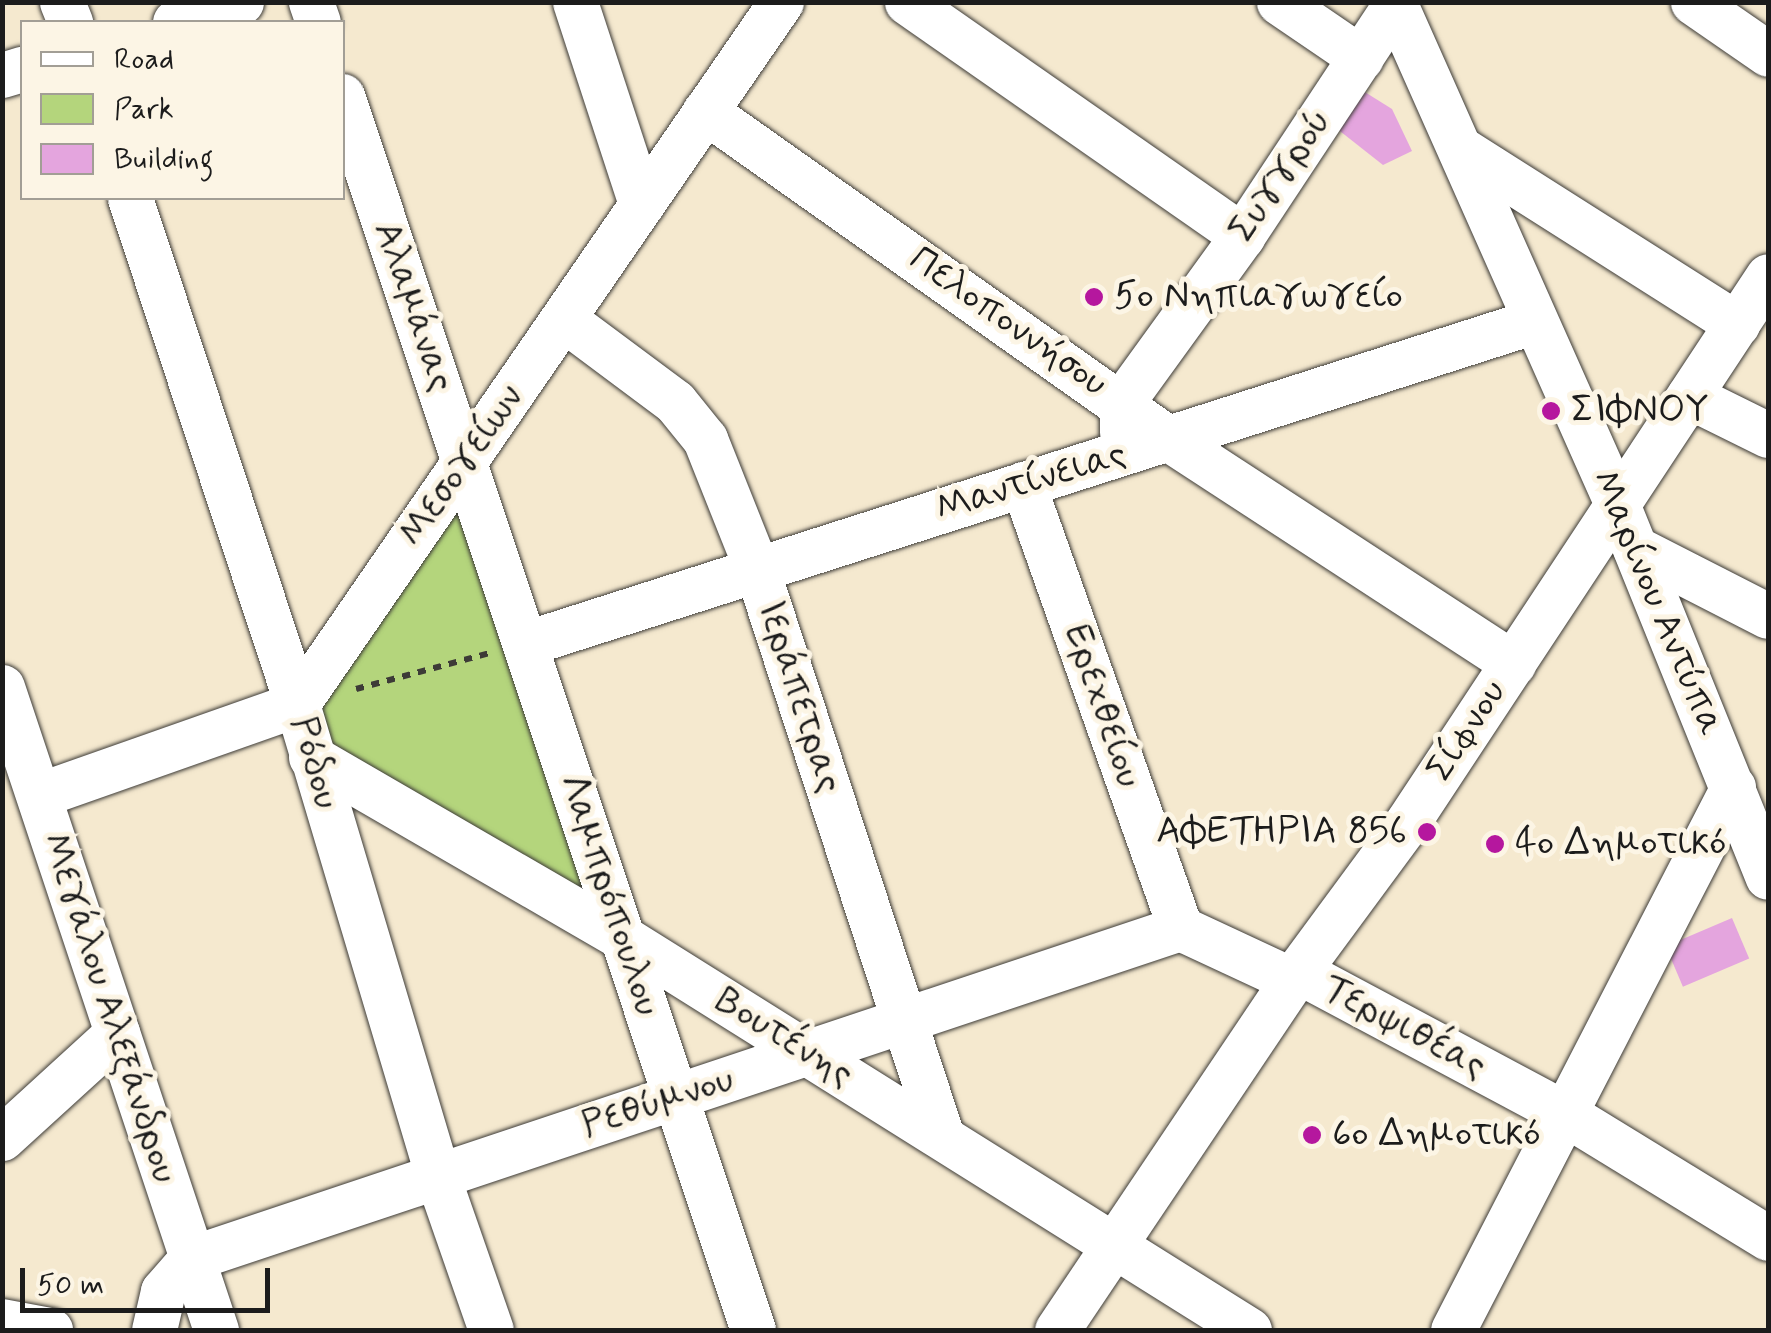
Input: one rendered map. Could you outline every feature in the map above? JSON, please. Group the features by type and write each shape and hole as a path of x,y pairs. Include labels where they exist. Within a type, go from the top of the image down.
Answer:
{"street":[{"path":"182,20 241,2"},
{"path":"574,2 641,204"},
{"name":"Μεσογείων","path":"297,704 565,320 780,2"},
{"path":"906,2 1242,236"},
{"path":"1280,2 1361,58"},
{"path":"1693,2 1768,54"},
{"name":"Συγγρού","path":"1122,402 1242,236 1395,3"},
{"name":"Μαρίνου Αντύπα","path":"1395,3 1618,504 1766,865"},
{"name":"Αλαμάνας","path":"345,105 464,460"},
{"name":"Πελοποννήσου","path":"705,112 1169,438 1512,663"},
{"path":"1462,149 1737,324"},
{"name":"Ρόδου","path":"131,200 297,704 437,1175 491,1330"},
{"name":"Σίφνου","path":"1057,1330 1295,976 1407,823 1768,276"},
{"name":"Ιεράπετρας","path":"565,320 691,418 705,439 757,570 941,1134"},
{"name":"Μαντίνειας","path":"527,643 1535,321"},
{"path":"1689,396 1768,435"},
{"path":"1122,402 1124,454"},
{"name":"Λαμπρόπουλου","path":"464,460 754,1330"},
{"name":"Ερεχθείου","path":"1023,484 1180,928"},
{"path":"1635,548 1768,616"},
{"name":"Μεγάλου Αλεξάνδρου","path":"2,686 11,740 39,795 216,1330"},
{"path":"39,795 297,704"},
{"name":"Βουτένης","path":"312,757 622,937 1250,1330"},
{"path":"1453,1330 1733,787"},
{"name":"Τερψιθέας","path":"1180,928 1295,976 1564,1114 1768,1238"},
{"name":"Ρεθύμνου","path":"192,1258 1180,928"},
{"path":"2,1138 118,1034"},
{"path":"154,1330 163,1291 192,1258"},
{"path":"2,1321 50,1330"}],"path":[{"path":"297,704 527,643"}],"green space":[{"path":"461,483 608,919 321,750 309,702"}],"building":[{"path":"1360,89 1392,109 1412,151 1383,165 1336,128"},
{"path":"1732,918 1749,959 1683,987 1666,946"}],"place":[{"name":"5ο Νηπιαγωγείο","path":"1094,297"},
{"name":"ΣΙΦΝΟΥ","path":"1551,411"},
{"name":"ΑΦΕΤΗΡΙΑ 856","path":"1427,832"},
{"name":"4ο Δημοτικό","path":"1495,844"},
{"name":"6ο Δημοτικό","path":"1312,1135"}]}
